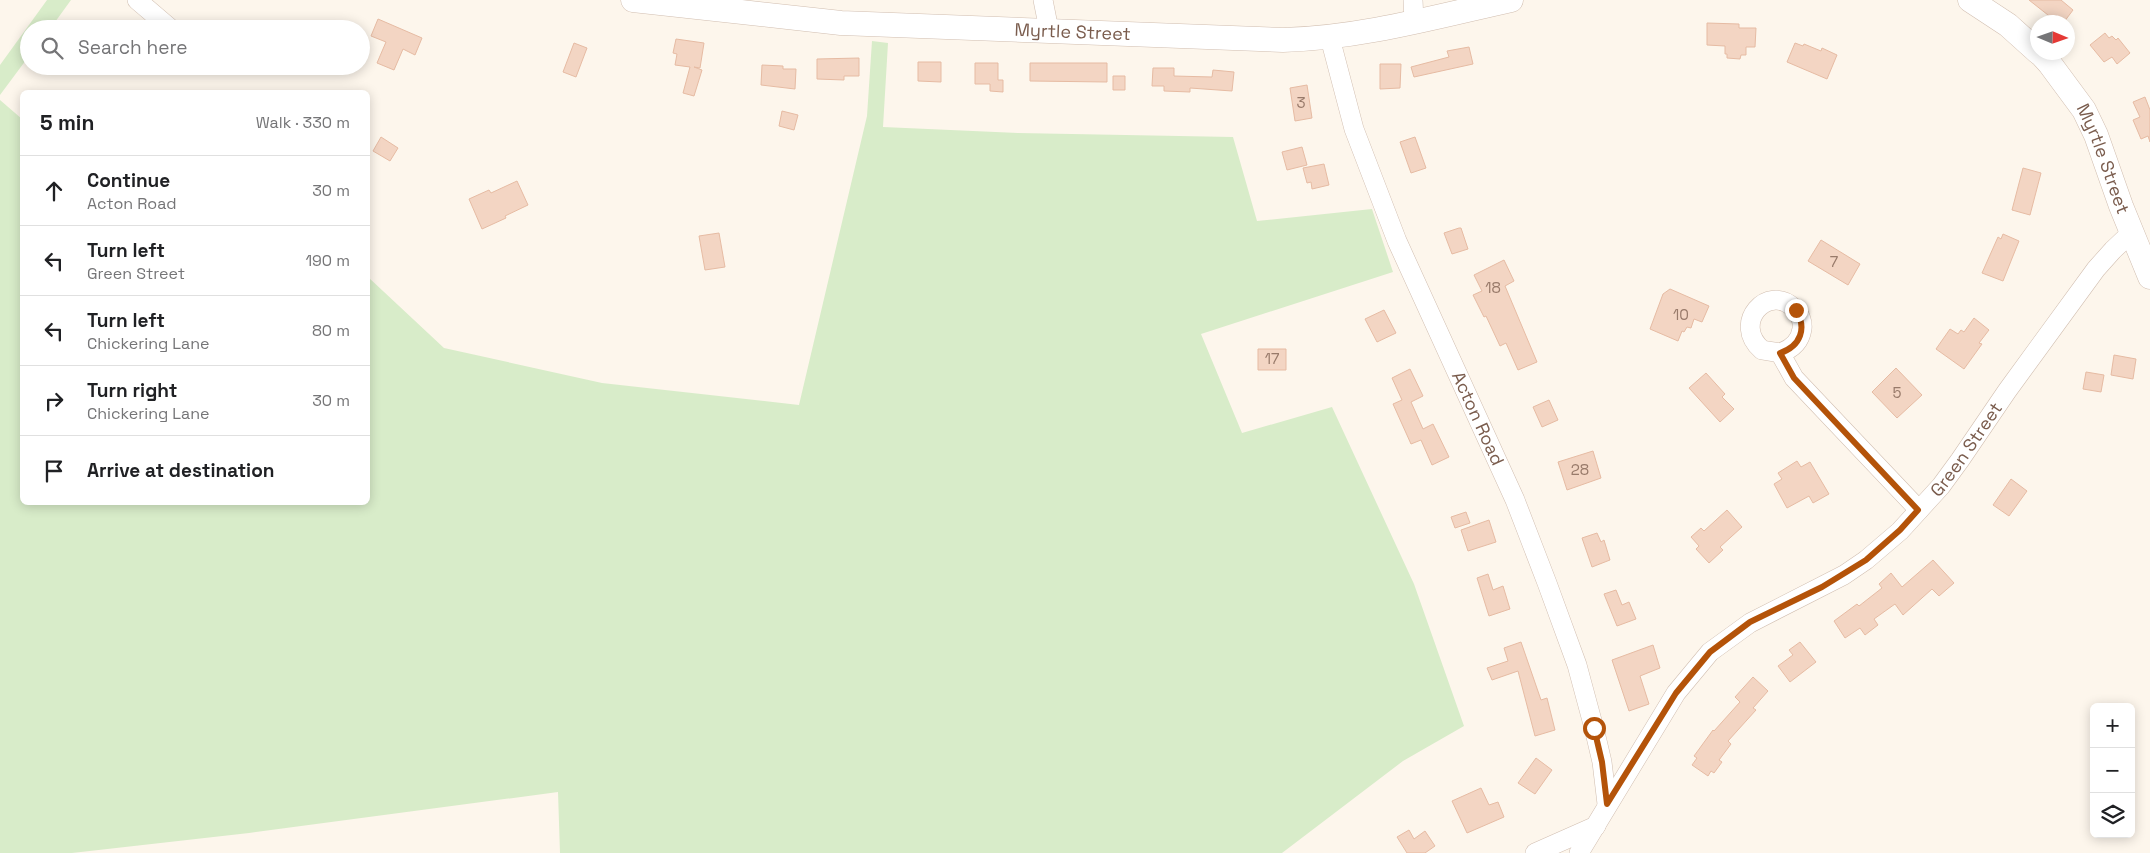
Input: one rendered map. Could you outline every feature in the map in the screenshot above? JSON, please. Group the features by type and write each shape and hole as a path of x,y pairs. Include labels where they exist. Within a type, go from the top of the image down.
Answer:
{"street":[{"path":"137,0 160,20"},
{"name":"Myrtle Street","path":"633,0 841,23 1266,40 1330,38 1414,11 1511,0"},
{"path":"1044,0 1049,30"},
{"name":"Myrtle Street","path":"1970,0 2008,25 2030,45"},
{"name":"Acton Road","path":"1330,38 1354,129 1397,241 1515,500 1547,583 1576,665 1594,728 1602,762 1607,804"},
{"name":"Myrtle Street","path":"2046,60 2084,110 2106,161 2131,233 2150,277"},
{"name":"Green Street","path":"1579,853 1676,693 1710,652 1750,622 1822,587 1866,560 1894,536 1960,460 2007,391 2096,270 2112,250 2131,233"},
{"path":"1780,353 1794,378 1918,510"},
{"path":"1535,853 1596,826"}],"green space":[{"path":"47,0 71,0 57,20 33,20"},
{"path":"20,37 20,68 0,95 0,65"},
{"path":"872,41 888,43 883,127 1018,133 1233,137 1257,221 1372,209 1393,272 1201,334 1242,433 1332,407 1414,584 1464,726 1403,761 1282,853 560,853 558,792 249,833 72,853 0,853 0,100 20,117 20,505 370,505 370,279 444,348 602,383 799,405 867,116"}],"building":[{"path":"2029,0 2061,0 2073,10 2069,15 2048,15"},
{"path":"378,19 422,38 415,55 403,49 394,70 377,63 386,42 371,36"},
{"path":"1707,23 1739,24 1739,28 1756,28 1755,47 1746,47 1746,55 1741,55 1740,59 1727,58 1725,46 1707,45"},
{"path":"2105,33 2109,38 2112,36 2116,40 2118,38 2130,53 2117,64 2112,57 2104,62 2090,45"},
{"path":"676,39 704,43 700,68 694,67 702,70 694,96 683,93 690,67 675,65 677,54 673,53"},
{"path":"574,43 587,48 576,77 563,72"},
{"path":"1795,43 1803,46 1804,44 1821,51 1822,48 1837,55 1827,79 1787,62"},
{"path":"1469,47 1473,64 1414,77 1411,67 1449,57 1447,51"},
{"path":"859,58 859,76 844,76 844,80 817,79 817,59"},
{"path":"918,62 941,62 941,82 918,81"},
{"path":"975,63 998,63 998,80 1003,80 1003,92 990,91 990,84 975,84"},
{"path":"1030,63 1107,63 1107,82 1030,81"},
{"path":"1380,64 1401,64 1400,88 1380,89"},
{"path":"762,65 783,66 783,69 796,69 795,89 761,85"},
{"path":"1153,68 1174,68 1174,76 1212,77 1213,70 1234,72 1232,91 1190,88 1190,92 1164,91 1164,86 1152,86"},
{"path":"1113,76 1125,76 1125,90 1113,90"},
{"path":"1307,85 1312,118 1295,121 1290,88"},
{"path":"2145,97 2150,110 2150,142 2148,136 2141,139 2133,120 2140,117 2133,102"},
{"path":"782,111 798,115 794,130 779,126"},
{"path":"381,137 398,148 390,161 373,151"},
{"path":"1415,137 1426,168 1411,173 1400,142"},
{"path":"1302,147 1307,165 1287,170 1282,152"},
{"path":"1324,164 1329,185 1312,189 1311,182 1307,183 1303,168"},
{"path":"2023,168 2041,173 2030,215 2012,210"},
{"path":"517,181 528,205 482,229 469,199 489,190 491,193"},
{"path":"1461,228 1468,249 1452,254 1444,233"},
{"path":"719,233 725,267 705,270 699,236"},
{"path":"2003,234 2019,241 2003,281 1982,273 1998,237 2001,239"},
{"path":"1821,240 1860,264 1848,285 1808,261"},
{"path":"1504,260 1514,281 1505,286 1537,362 1518,370 1506,343 1500,346 1486,316 1484,317 1473,295 1482,291 1474,275"},
{"path":"1670,289 1709,306 1702,322 1694,319 1691,328 1687,327 1684,332 1682,331 1678,341 1650,329 1663,294"},
{"path":"1384,310 1396,333 1377,342 1365,319"},
{"path":"1974,318 1989,330 1979,343 1982,344 1964,369 1936,349 1950,329 1958,334 1961,330 1964,332"},
{"path":"1258,349 1286,349 1286,370 1258,370"},
{"path":"2114,355 2136,359 2133,379 2111,375"},
{"path":"1896,368 1922,395 1897,418 1872,392"},
{"path":"1410,369 1423,396 1411,402 1423,429 1433,424 1449,457 1432,465 1421,440 1411,444 1393,404 1402,400 1392,378"},
{"path":"2086,372 2104,375 2101,392 2083,389"},
{"path":"1706,373 1725,394 1722,397 1734,409 1720,422 1689,388"},
{"path":"1549,400 1558,420 1542,427 1533,407"},
{"path":"1593,451 1601,478 1567,490 1558,462"},
{"path":"1797,461 1801,467 1810,462 1829,494 1813,503 1809,496 1787,508 1774,484 1782,479 1778,473"},
{"path":"2011,479 2027,491 2009,516 1993,505"},
{"path":"1727,510 1742,527 1720,547 1723,550 1709,563 1696,549 1699,546 1691,537 1701,528 1704,531"},
{"path":"1466,512 1470,523 1455,528 1451,517"},
{"path":"1489,520 1496,542 1468,551 1461,530"},
{"path":"1597,533 1601,542 1604,540 1610,560 1592,567 1582,538"},
{"path":"1933,560 1954,583 1939,596 1932,589 1903,615 1895,604 1874,619 1878,625 1865,635 1860,628 1845,638 1834,621 1857,604 1859,606 1882,588 1879,584 1891,573 1902,587"},
{"path":"1488,574 1493,590 1503,586 1510,609 1489,616 1477,578"},
{"path":"1616,590 1622,605 1629,602 1636,619 1617,626 1604,594"},
{"path":"1521,642 1541,700 1547,698 1555,730 1535,736 1518,671 1492,680 1487,668 1508,661 1504,648"},
{"path":"1800,642 1816,662 1790,682 1778,666 1793,655 1789,650"},
{"path":"1653,645 1660,668 1640,676 1649,704 1629,711 1612,660"},
{"path":"1753,677 1768,691 1753,708 1756,710 1728,741 1731,744 1719,760 1722,762 1714,773 1711,771 1708,776 1692,765 1697,758 1694,756 1713,730 1740,702 1735,697"},
{"path":"1536,758 1552,770 1535,794 1518,783"},
{"path":"1481,788 1489,805 1498,802 1504,817 1467,833 1452,801"},
{"path":"1409,830 1414,839 1425,831 1435,846 1425,853 1407,853 1397,837"}],"route":[{"path":"1594,728 1602,762 1607,804 1676,693 1710,652 1750,622 1822,587 1866,560 1900,530 1918,510 1794,378 1786,367 1780,353 1789,350 1801,336 1802,327 1796,310"}]}
